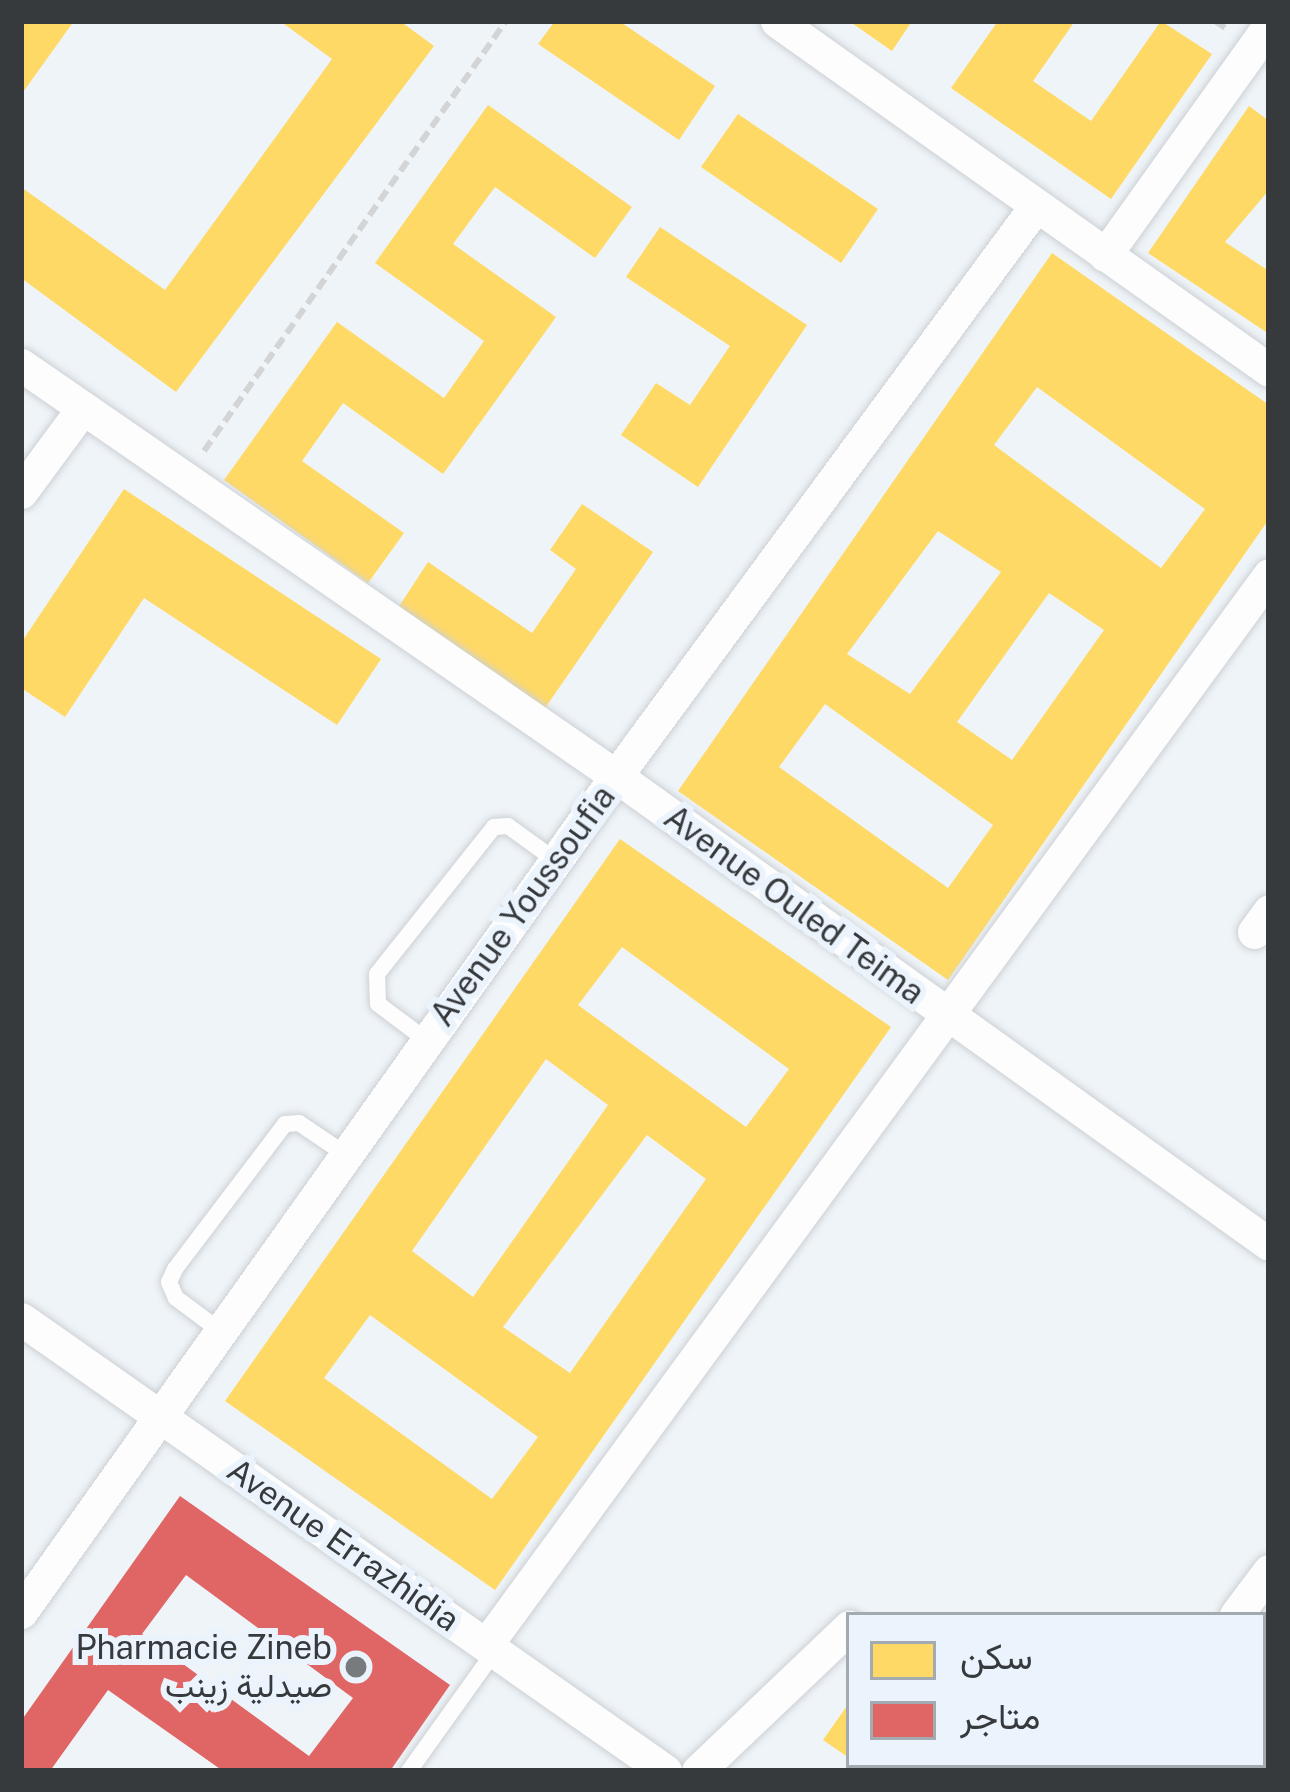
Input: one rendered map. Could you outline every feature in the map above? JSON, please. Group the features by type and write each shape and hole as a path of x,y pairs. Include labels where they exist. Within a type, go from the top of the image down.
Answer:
{"street":[{"path":"777,21 1269,370"},
{"path":"1105,256 1269,26"},
{"name":"Avenue Youssoufia","path":"21,1612 616,776 1035,207"},
{"name":"Avenue Ouled Teima","path":"21,365 616,776 1269,1244"},
{"path":"21,492 83,408"},
{"path":"491,1648 944,1014 1269,575"},
{"name":"Avenue Errazhidia","path":"21,1319 665,1771"},
{"path":"1238,1612 1269,1571"},
{"path":"698,1771 846,1630"}],"lane":[{"path":"426,1040 378,1004 377,974 494,827 508,826 556,860"},
{"path":"219,1330 176,1298 175,1268 285,1124 299,1124 345,1154"},
{"path":"409,1771 491,1648"}],"path":[{"path":"184,478 506,21"}],"building: سكن":[{"path":"21,21 74,21 21,95"},
{"path":"280,21 400,21 434,46 176,392 21,278 21,187 165,290 332,59"},
{"path":"555,21 619,21 715,86 679,140 538,44"},
{"path":"849,21 912,21 892,51"},
{"path":"998,21 1075,21 1033,81 1091,121 1161,21 1212,54 1111,199 951,88"},
{"path":"488,105 632,207 595,258 495,187 453,244 556,317 443,474 343,403 302,461 404,533 368,583 224,480 337,322 444,398 484,341 375,263"},
{"path":"1249,106 1269,121 1269,190 1225,242 1269,271 1269,334 1148,253"},
{"path":"738,114 878,209 841,263 701,167"},
{"path":"660,227 807,325 698,487 621,435 656,383 690,405 730,346 626,277"},
{"path":"1052,253 1269,405 1269,519 948,980 678,791","holes":["1037,387 1205,509 1161,568 994,445","938,531 1001,572 910,694 847,654","1049,593 1104,630 1012,760 957,722","825,704 993,825 948,888 779,767"]},
{"path":"124,489 381,659 337,725 144,598 65,717 21,688 21,643"},
{"path":"582,504 653,552 543,711 396,611 428,562 532,633 576,569 550,550"},
{"path":"620,839 891,1027 495,1590 225,1401","holes":["622,947 789,1069 746,1127 578,1005","546,1059 608,1105 473,1297 412,1251","647,1135 706,1179 570,1373 503,1327","370,1315 538,1437 492,1499 324,1378"]},
{"path":"846,1707 846,1756 823,1740"},
{"path":"921,1768 986,1768 983,1771"}],"building: متاجر":[{"path":"180,1496 450,1685 390,1771 223,1771 108,1690 50,1771 21,1771 21,1721","holes":["186,1575 353,1698 309,1756 142,1634"]}],"place":[{"name":"Pharmacie Zineb صيدلية زينب","path":"356,1667"}]}
